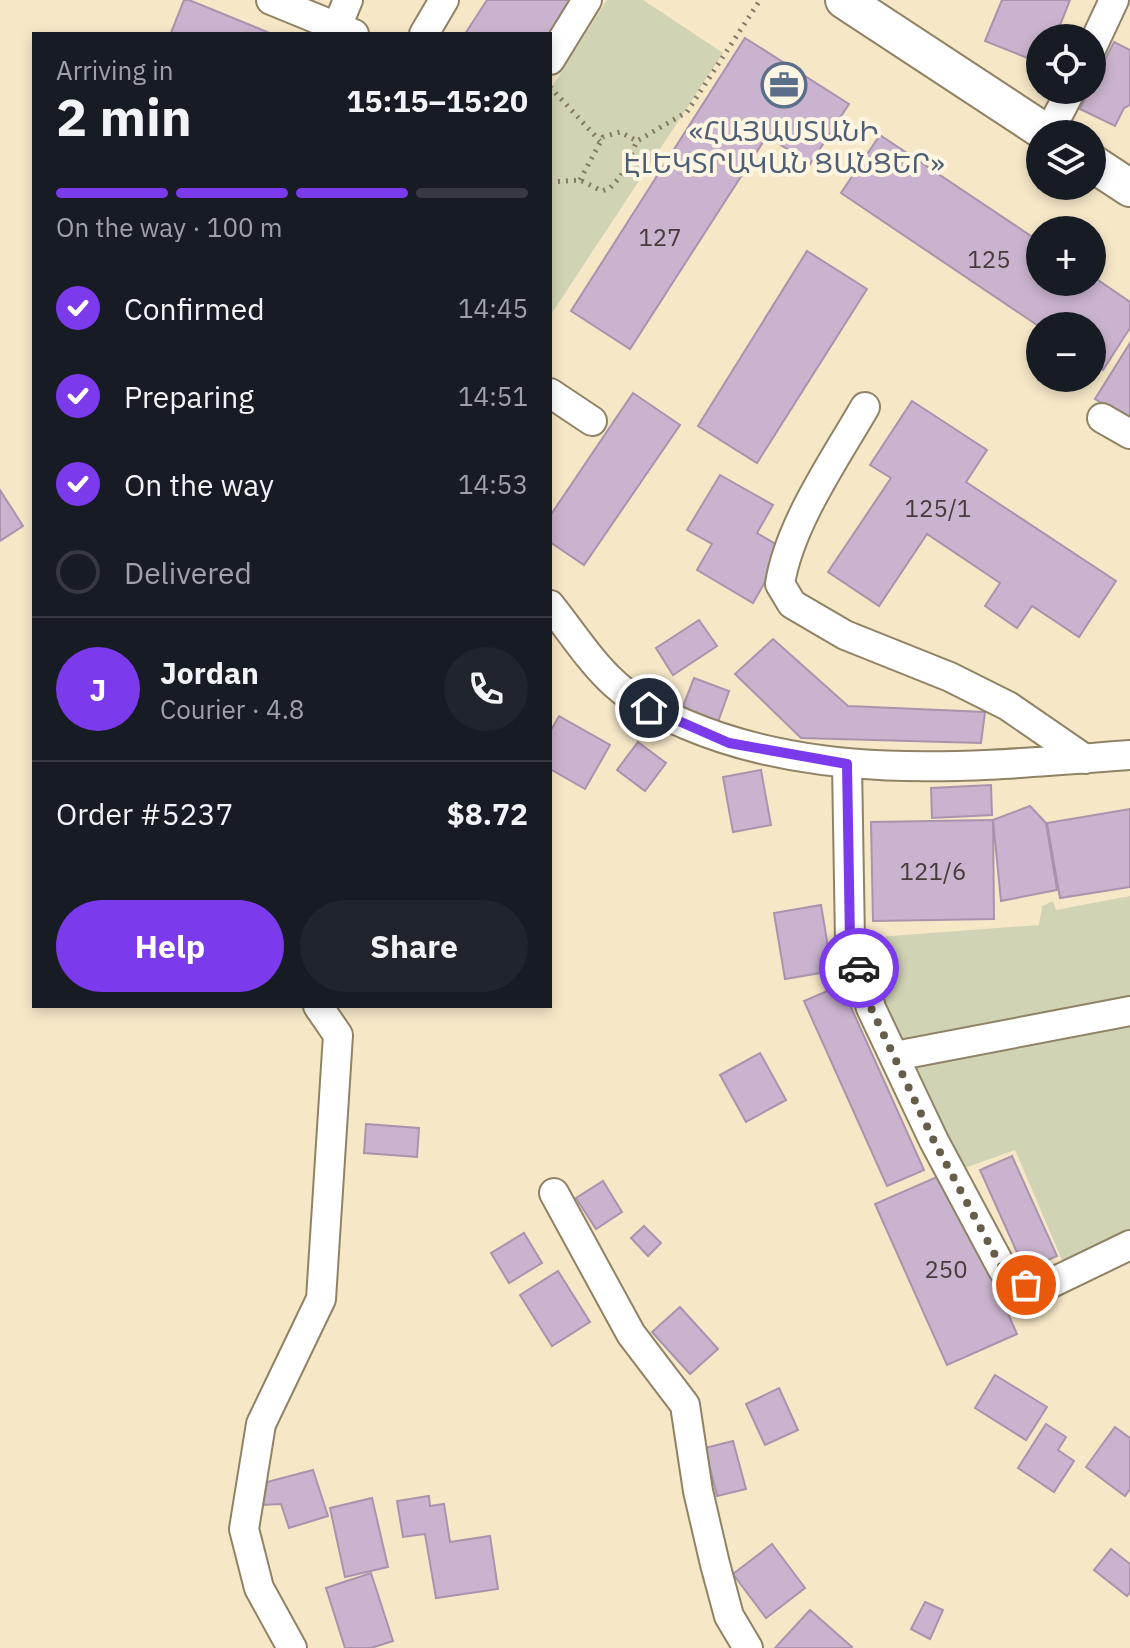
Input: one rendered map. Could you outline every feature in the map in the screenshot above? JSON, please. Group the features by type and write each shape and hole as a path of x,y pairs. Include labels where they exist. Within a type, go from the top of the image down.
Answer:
{"main road":[{"path":"844,0 1027,120"},
{"path":"1106,172 1130,188"}],"street":[{"path":"271,0 342,32 348,0"},
{"path":"425,32 444,0"},
{"path":"552,57 587,0"},
{"path":"1103,24 1114,0"},
{"path":"552,394 592,421"},
{"path":"865,407 816,493 782,566 780,584 792,604 845,635 950,677 1008,706 1085,759"},
{"path":"1102,418 1130,434"},
{"path":"552,607 615,685 649,708 729,743 847,764 969,767 1130,755"},
{"path":"847,764 850,941 871,1008 934,1141 1003,1270 1026,1285 1043,1287 1130,1245"},
{"path":"292,1648 259,1588 244,1529 261,1424 321,1299 338,1035 319,1008"},
{"path":"895,1056 1130,1011"},
{"path":"554,1193 631,1334 685,1405 698,1491 715,1564 729,1616 748,1648"}],"path":[{"path":"552,182 580,180 593,189 610,188 621,176 637,141 687,112 760,0"},
{"path":"552,89 600,141"},
{"path":"580,180 600,141 611,131 637,141"}],"green space":[{"path":"607,0 643,0 723,53 552,313 552,87"},
{"path":"1130,896 1130,1234 1065,1267 1015,1150 962,1169 882,1002 864,938 1039,925 1042,906 1053,901 1056,910"}],"building":[{"path":"184,0 189,0 267,32 171,32"},
{"path":"487,0 572,0 551,32 466,32"},
{"path":"1002,0 1070,0 1061,24 1026,24 1026,57 985,41"},
{"path":"745,38 849,104 810,164 767,136 630,349 571,311"},
{"path":"1114,42 1130,50 1130,105 1124,108 1115,126 1080,109 1083,104 1106,104 1106,58"},
{"path":"880,135 1026,233 1026,296 1106,296 1106,286 1130,302 1130,328 1106,365 1106,312 1026,312 1026,318 841,193"},
{"path":"807,251 867,289 757,463 698,426"},
{"path":"1130,343 1130,421 1095,399 1099,392 1106,392 1106,381"},
{"path":"633,393 680,425 584,565 552,543 552,513"},
{"path":"912,401 987,450 966,482 1116,581 1079,637 1032,606 1017,628 985,606 1000,583 927,534 879,606 828,572 891,478 870,465"},
{"path":"720,475 773,505 757,533 784,549 753,603 697,570 712,544 687,530"},
{"path":"0,490 23,526 0,541"},
{"path":"699,620 717,646 673,675 656,648"},
{"path":"773,639 848,706 985,712 981,743 801,738 735,674"},
{"path":"694,678 729,691 718,722 682,709"},
{"path":"559,716 610,745 585,789 552,770 552,728"},
{"path":"638,742 666,763 645,791 617,770"},
{"path":"761,770 771,825 733,832 723,777"},
{"path":"991,785 992,815 932,818 931,788"},
{"path":"1030,806 1046,823 1057,890 1001,901 993,820"},
{"path":"1130,809 1130,887 1060,898 1047,823"},
{"path":"993,820 994,919 873,921 871,822"},
{"path":"821,905 832,971 785,979 774,913"},
{"path":"841,985 924,1170 887,1186 804,1001"},
{"path":"760,1053 786,1100 746,1122 720,1075"},
{"path":"366,1124 419,1128 417,1157 364,1153"},
{"path":"1012,1156 1057,1256 1025,1270 980,1170"},
{"path":"946,1173 1017,1334 947,1365 875,1204"},
{"path":"603,1181 622,1212 596,1229 576,1198"},
{"path":"644,1226 661,1243 648,1256 631,1238"},
{"path":"524,1233 542,1263 509,1283 491,1253"},
{"path":"558,1271 590,1322 552,1346 520,1295"},
{"path":"680,1307 718,1349 690,1374 652,1332"},
{"path":"995,1375 1047,1407 1026,1440 975,1408"},
{"path":"779,1388 798,1430 765,1445 746,1404"},
{"path":"1046,1424 1066,1437 1058,1450 1074,1461 1054,1492 1018,1468"},
{"path":"1115,1427 1130,1438 1130,1489 1125,1496 1086,1467"},
{"path":"733,1441 746,1489 717,1496 705,1448"},
{"path":"313,1470 328,1516 289,1528 281,1504 263,1505 267,1482"},
{"path":"429,1496 430,1506 444,1504 450,1542 490,1536 498,1589 436,1598 425,1534 403,1537 397,1501"},
{"path":"372,1498 388,1567 345,1577 330,1508"},
{"path":"772,1544 805,1588 766,1618 733,1574"},
{"path":"1111,1549 1130,1564 1130,1592 1127,1596 1094,1570"},
{"path":"371,1573 393,1641 371,1648 345,1648 326,1588"},
{"path":"925,1602 943,1610 930,1639 911,1629"},
{"path":"810,1610 852,1647 775,1648"}],"way so far":[{"path":"859,968 871,1008 934,1141 1003,1270 1026,1285"}],"place":[{"name":"«ՀԱՅԱՍՏԱՆԻ ԷԼԵԿՏՐԱԿԱՆ ՑԱՆՑԵՐ»","path":"784,85"}],"route":[{"path":"649,708 729,743 847,764 850,941 859,968"}]}
